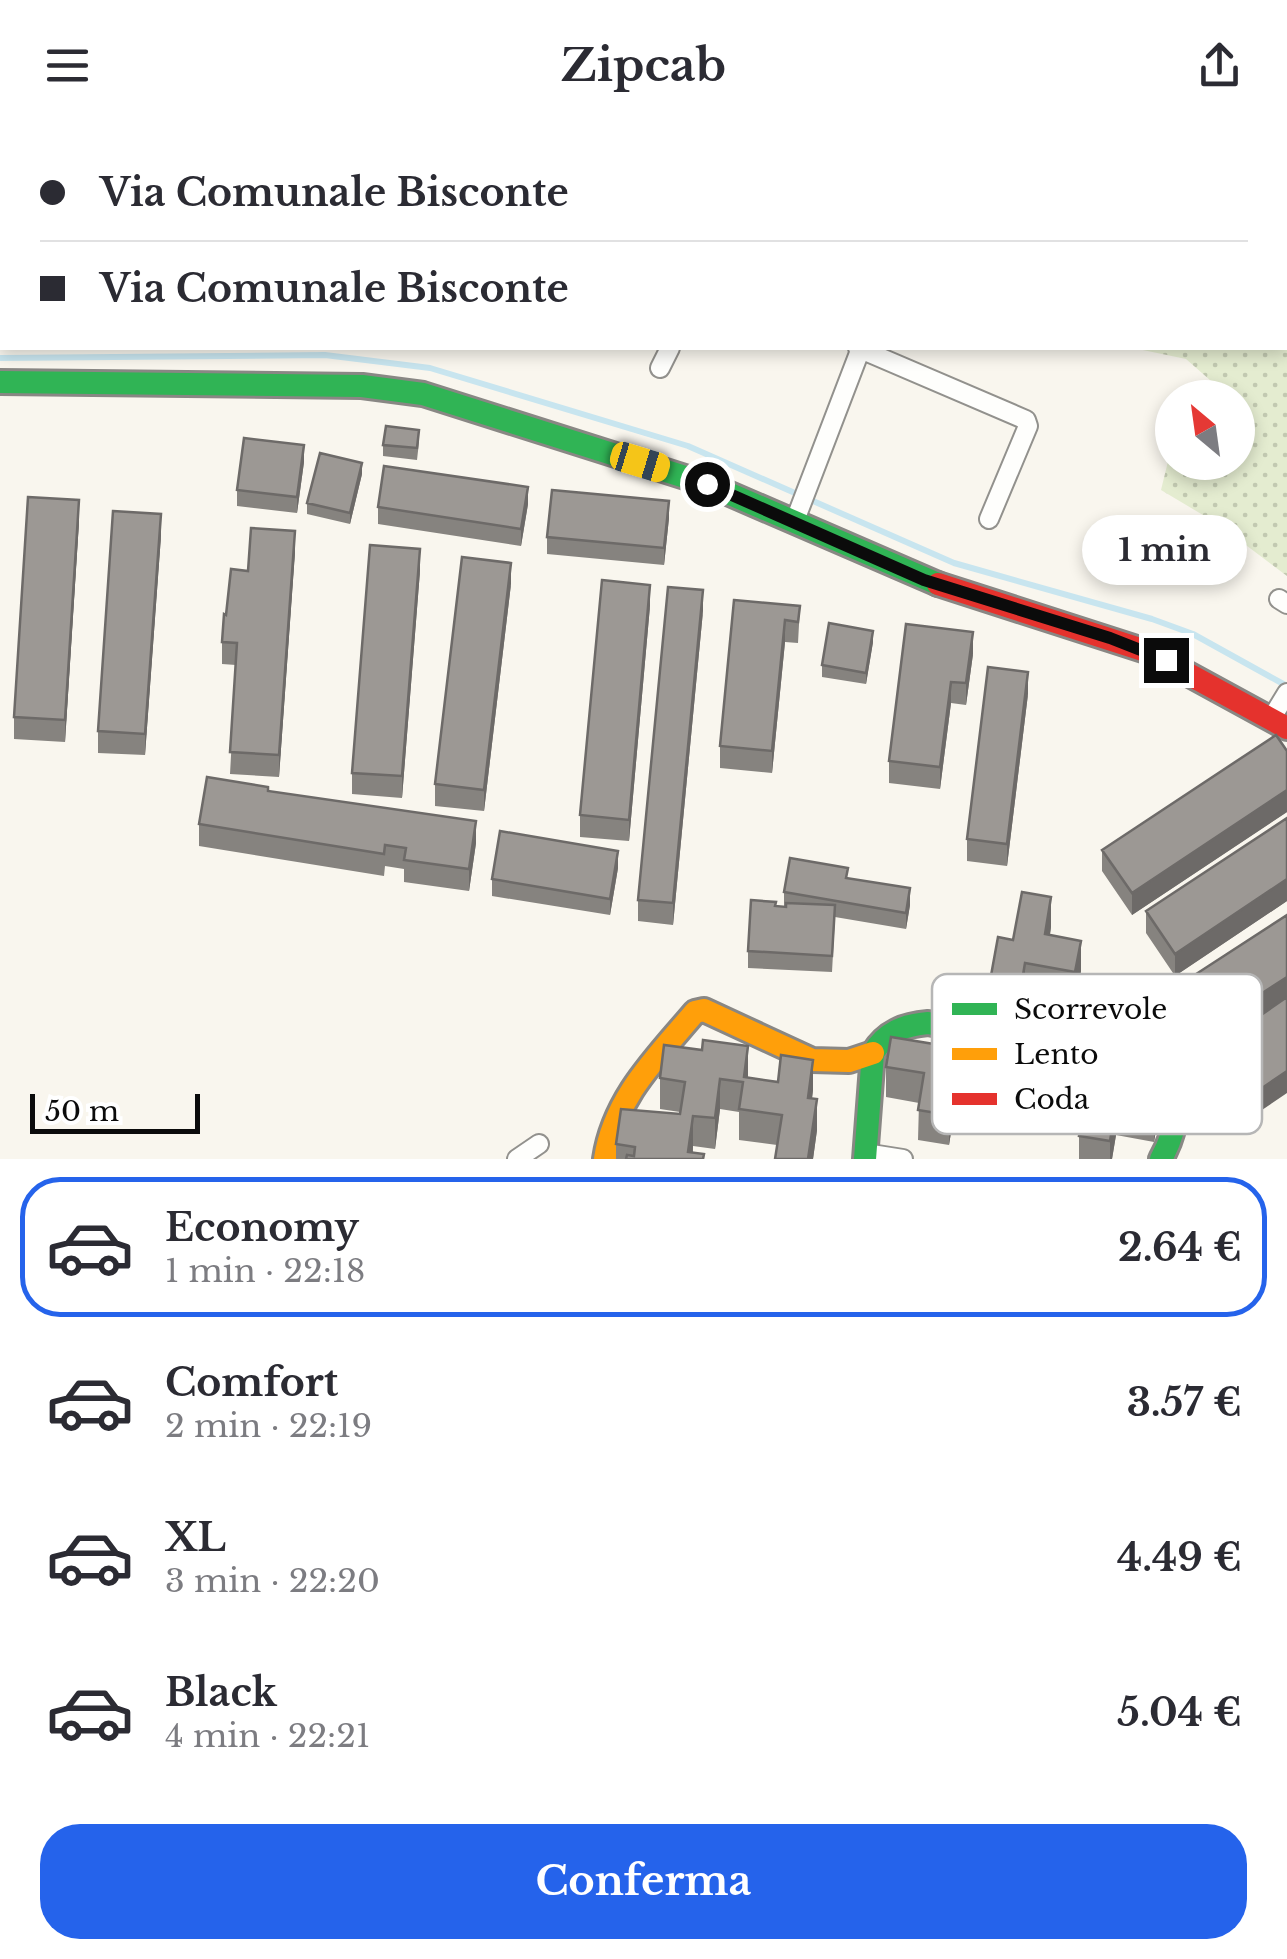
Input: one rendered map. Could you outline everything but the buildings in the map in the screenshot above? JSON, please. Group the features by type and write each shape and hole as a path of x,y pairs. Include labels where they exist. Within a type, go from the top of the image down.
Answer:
{"street":[{"path":"660,368 669,350"},
{"path":"797,515 859,350"},
{"path":"865,350 1026,420 1028,426 989,518"},
{"path":"0,382 394,388 676,473 797,515 924,580 1146,651 1282,710"},
{"path":"605,1159 608,1132 616,1114 695,1012 704,1010 812,1060 850,1061 873,1053"},
{"path":"904,1159 865,1156 873,1053 892,1032 914,1024 932,1025"},
{"path":"1161,1159 1174,1134"},
{"path":"517,1159 539,1144"}],"green space":[{"path":"1143,350 1287,350 1287,576 1218,524 1161,490 1163,480 1255,480 1255,380 1210,380 1186,359"}],"waterway":[{"path":"0,358 325,355 430,368 688,446 954,563 1193,634 1287,686"}],"traffic: fast":[{"path":"0,382 362,386 423,394 707,484 938,584"},
{"path":"865,1159 873,1053 896,1031 932,1024"},
{"path":"1161,1159 1171,1134"}],"traffic: slow":[{"path":"605,1159 627,1098 695,1012 704,1010 812,1060 849,1061 873,1053"}],"traffic: jam":[{"path":"938,584 1146,651 1287,728"}],"route":[{"path":"707,484 924,580 1110,638 1166,660"}]}
